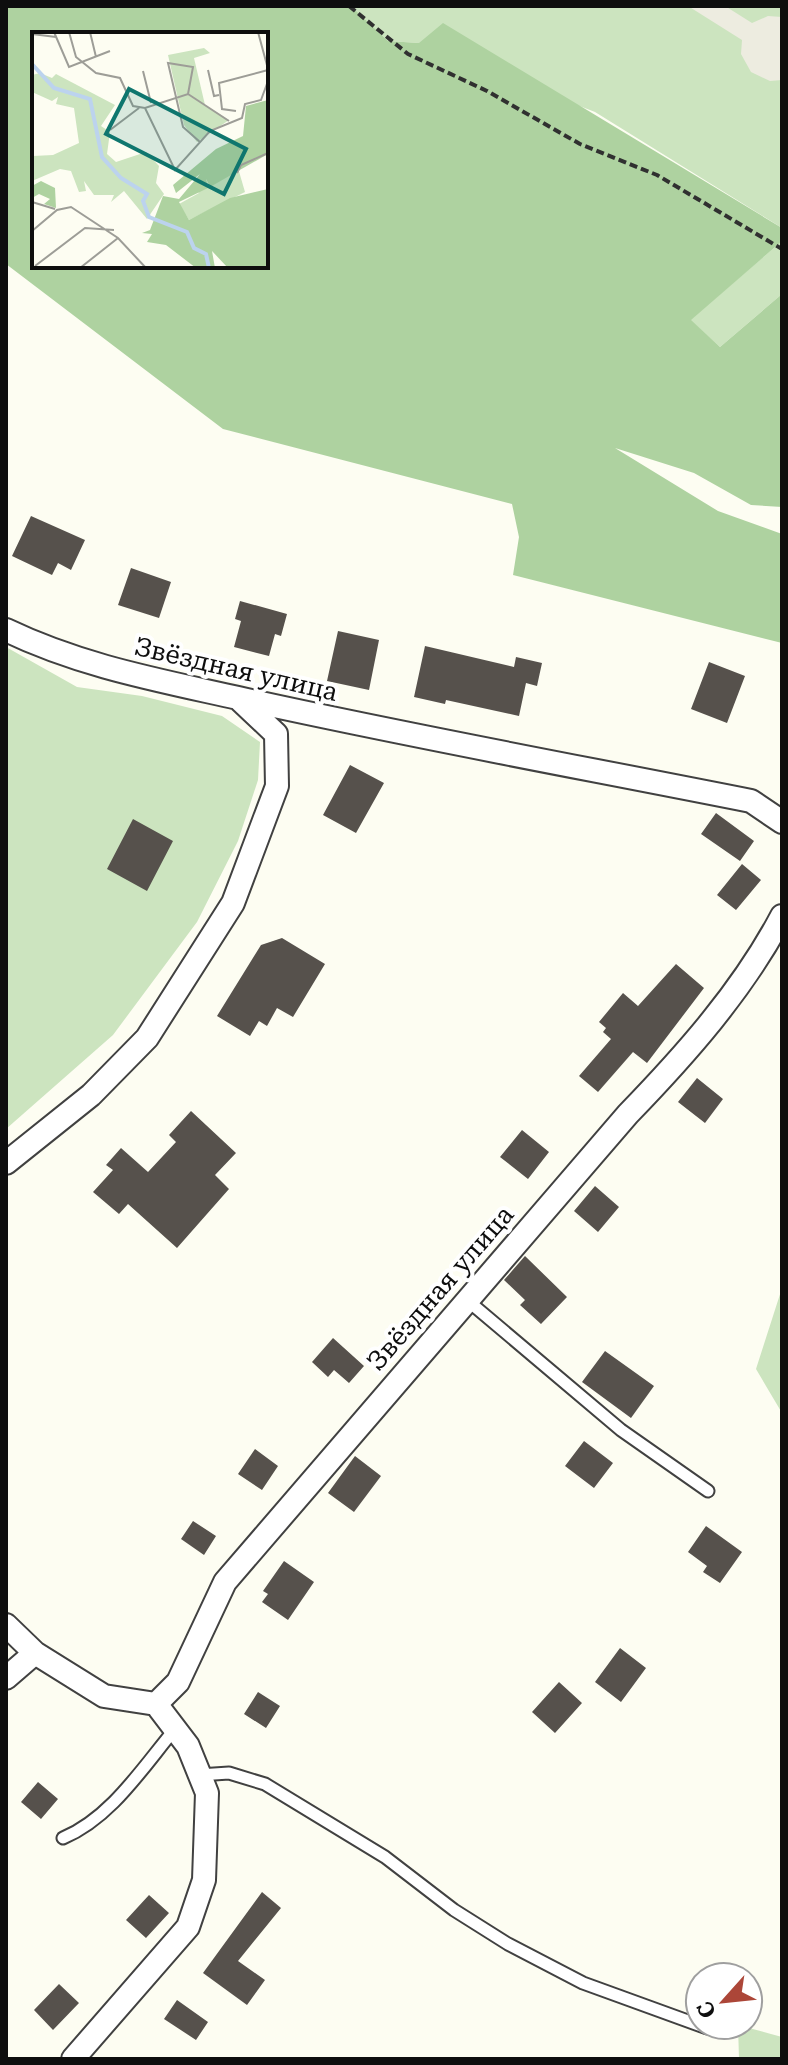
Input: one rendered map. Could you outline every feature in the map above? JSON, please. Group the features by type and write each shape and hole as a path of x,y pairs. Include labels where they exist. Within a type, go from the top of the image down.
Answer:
{"street":[{"name":"Звёздная улица","path":"6,630 78,661 304,714 751,801 782,822"},
{"path":"6,1163 91,1095 147,1038 233,903 277,786 276,734 239,698"},
{"name":"Звёздная улица","path":"156,1704 178,1682 225,1582 628,1114 680,1060 742,982 782,916"},
{"path":"6,1625 35,1653 104,1696 156,1704 188,1746 207,1793 204,1880 188,1927 73,2059"},
{"path":"6,1678 35,1653"}],"lane":[{"path":"467,1300 621,1430 708,1491"},
{"path":"63,1838 76,1833 131,1784 175,1729"},
{"path":"199,1775 229,1773 265,1784 385,1857 454,1910 508,1944 583,1983 684,2020"}],"path":[{"path":"349,6 408,54 487,91 580,144 657,175 782,249"}],"green space":[{"path":"6,6 351,6 388,41 419,43 443,23 782,228 782,241 691,320 720,347 782,294 782,507 751,505 694,473 615,448 718,511 782,534 782,643 513,575 519,537 512,504 223,429 6,264"},
{"path":"351,6 782,6 782,228 595,112 419,43 388,41"},
{"path":"782,241 782,294 720,347 690,320"},
{"path":"6,647 77,687 142,696 222,716 260,742 258,780 238,841 197,922 113,1035 6,1129"},
{"path":"782,1288 782,1413 756,1369"},
{"path":"764,2032 782,2037 782,2059 739,2059 738,2041 764,2041"}],"shaded area":[{"path":"688,6 725,6 752,23 768,16 782,17 782,80 770,81 751,72 741,54 742,40"}],"building":[{"path":"31,516 85,540 71,570 58,563 52,575 12,556"},
{"path":"131,568 171,582 159,618 118,605"},
{"path":"240,601 287,614 281,636 275,634 269,656 234,647 241,621 235,619"},
{"path":"338,631 379,640 369,690 327,681"},
{"path":"425,646 514,667 516,657 542,663 537,686 526,683 519,716 446,700 445,704 414,697"},
{"path":"709,662 745,676 727,723 691,709"},
{"path":"350,765 384,783 356,833 323,815"},
{"path":"716,813 754,841 740,861 701,834"},
{"path":"133,819 173,841 147,891 107,869"},
{"path":"742,864 761,880 736,910 717,895"},
{"path":"282,938 325,964 293,1017 277,1008 267,1026 259,1021 250,1036 217,1016 261,945"},
{"path":"676,964 704,988 647,1063 633,1052 598,1092 579,1076 611,1039 603,1032 606,1028 599,1022 623,993 638,1006"},
{"path":"697,1078 723,1099 705,1123 678,1102"},
{"path":"191,1111 236,1153 215,1175 229,1189 177,1248 128,1204 119,1214 93,1192 113,1170 106,1165 121,1148 148,1172 176,1142 169,1135"},
{"path":"522,1130 549,1152 528,1179 500,1157"},
{"path":"595,1186 619,1207 598,1232 574,1211"},
{"path":"525,1256 567,1297 541,1324 520,1305 525,1300 504,1280"},
{"path":"333,1338 364,1366 349,1383 334,1370 328,1377 312,1362"},
{"path":"605,1351 654,1386 631,1418 582,1382"},
{"path":"584,1441 613,1463 594,1488 565,1466"},
{"path":"255,1449 278,1466 262,1490 238,1474"},
{"path":"355,1456 381,1476 354,1512 328,1493"},
{"path":"193,1521 216,1536 204,1555 181,1539"},
{"path":"706,1526 742,1552 720,1583 703,1572 707,1566 688,1552"},
{"path":"284,1561 314,1582 288,1620 262,1602 268,1594 263,1591"},
{"path":"620,1648 646,1668 621,1702 595,1682"},
{"path":"559,1682 582,1703 555,1733 532,1712"},
{"path":"258,1692 280,1706 266,1728 244,1714"},
{"path":"38,1782 58,1799 41,1819 21,1802"},
{"path":"262,1892 281,1908 238,1961 265,1980 247,2005 203,1973"},
{"path":"149,1895 169,1913 146,1938 126,1920"},
{"path":"59,1984 79,2003 53,2030 34,2010"},
{"path":"177,2000 208,2022 196,2040 164,2019"}]}
